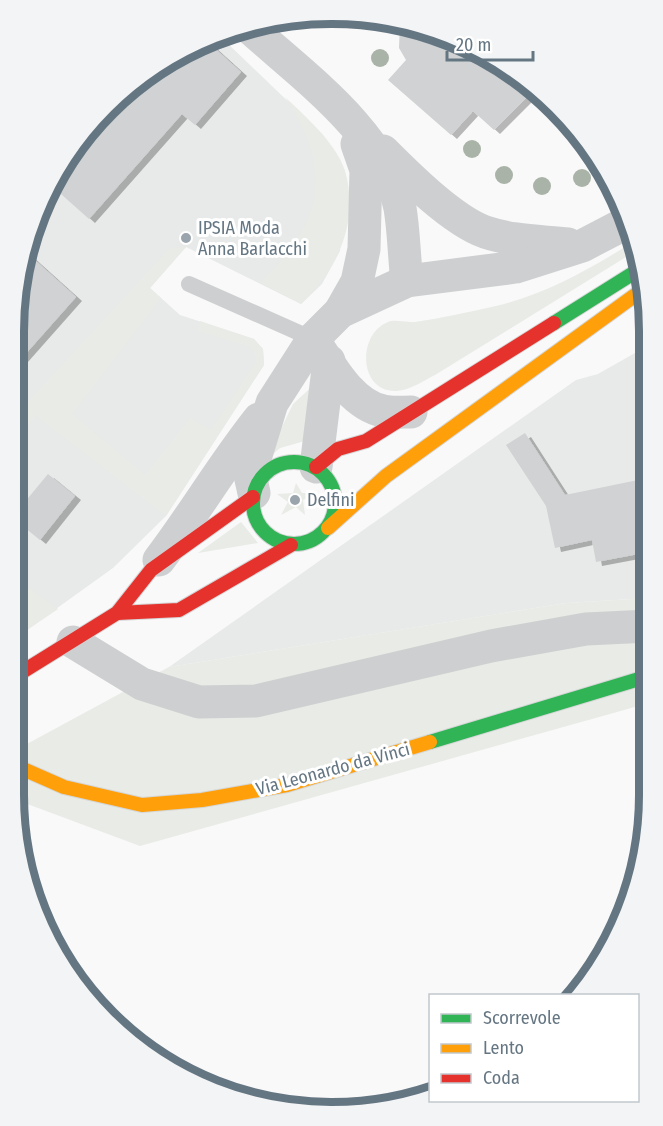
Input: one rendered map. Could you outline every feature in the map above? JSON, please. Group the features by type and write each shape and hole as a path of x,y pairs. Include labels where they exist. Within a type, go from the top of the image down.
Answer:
{"main road":[{"path":"316,467 338,448 366,441 633,273"},
{"path":"328,528 334,515 335,491 324,473 316,467 296,461 286,461 273,467 260,479 254,495 255,516 265,533 274,540 291,544 312,541 328,528 386,476 636,294"},
{"path":"24,670 117,613 151,570 254,495"},
{"path":"117,613 179,610 291,544"},
{"name":"Via Leonardo da Vinci","path":"24,769 64,787 142,805 202,800 287,785 639,679"}],"street":[{"path":"256,33 414,182 467,223 485,232 516,239 582,246"},
{"path":"347,117 382,161 399,207 407,281"},
{"path":"151,570 193,515 226,460 272,403 321,350 357,282 364,249 367,207 366,170 347,117"},
{"path":"340,312 407,281 516,267 582,246 620,226"},
{"path":"321,350 346,386 362,401 382,411 411,412"},
{"path":"316,467 321,350"},
{"path":"254,495 250,475 272,403"},
{"path":"73,642 152,687 199,702 256,701 491,646 586,629 639,626"}],"lane":[{"path":"189,284 321,350"}],"shaded area":[{"path":"227,42 323,135 345,171 340,251 322,284 301,304 186,247 150,288 180,315 254,339 263,349 264,365 166,516 113,568 24,632 24,332 27,291 34,252 47,214 65,178 100,129 129,100 161,76 195,56"},
{"path":"285,97 320,131 335,151 345,171 349,190 350,209 342,244 325,276 301,304 260,283 281,261 297,239 309,217 314,195 315,173 311,149 301,124"},
{"path":"627,246 630,255 416,385 397,391 384,389 375,383 369,373 366,362 371,338 378,328 388,322 425,320 515,301 551,287"},
{"path":"186,247 150,288 161,298 72,414 145,475 190,418 211,430 256,362 254,352 248,346 198,331 200,321 254,339 263,349 264,365 166,516 36,416 24,430 24,406 170,248"},
{"path":"639,351 639,599 566,603 169,667 576,380 598,374"},
{"path":"316,383 308,440 280,448 266,460 293,404"},
{"path":"296,483 302,493 318,493 303,500 305,515 296,507 281,515 288,502 277,494 293,493"},
{"path":"241,522 258,543 198,553"},
{"path":"24,584 58,609 24,632"},
{"path":"639,599 639,706 140,846 24,803 24,746 169,667 566,603"}],"building":[{"path":"400,32 430,40 485,65 528,96 494,130 473,111 451,135 388,80 406,60 399,48"},
{"path":"214,47 241,72 195,125 182,114 89,219 58,191 88,144 114,114 144,88 178,65"},
{"path":"33,258 76,297 24,356 25,311"},
{"path":"525,433 565,495 639,480 639,554 596,562 592,540 555,548 546,506 506,445"},
{"path":"48,474 75,496 40,540 24,527 24,503"}],"traffic: fast":[{"path":"554,323 632,274"},
{"path":"286,462 302,462 317,469 328,480 335,495 335,503 332,519 323,532 302,544 286,544 271,537 260,526 253,511 253,495 260,480 271,469 286,462"},
{"path":"430,742 639,679"}],"traffic: slow":[{"path":"328,528 386,476 636,294"},
{"path":"24,769 64,787 142,805 202,800 287,785 430,742"}],"traffic: jam":[{"path":"316,467 338,449 366,441 554,323"},
{"path":"24,671 117,613 151,570 253,497"},
{"path":"117,613 179,610 291,545"}],"place":[{"name":"IPSIA Moda Anna Barlacchi","path":"186,238"},
{"name":"Delfini","path":"295,500"}]}
